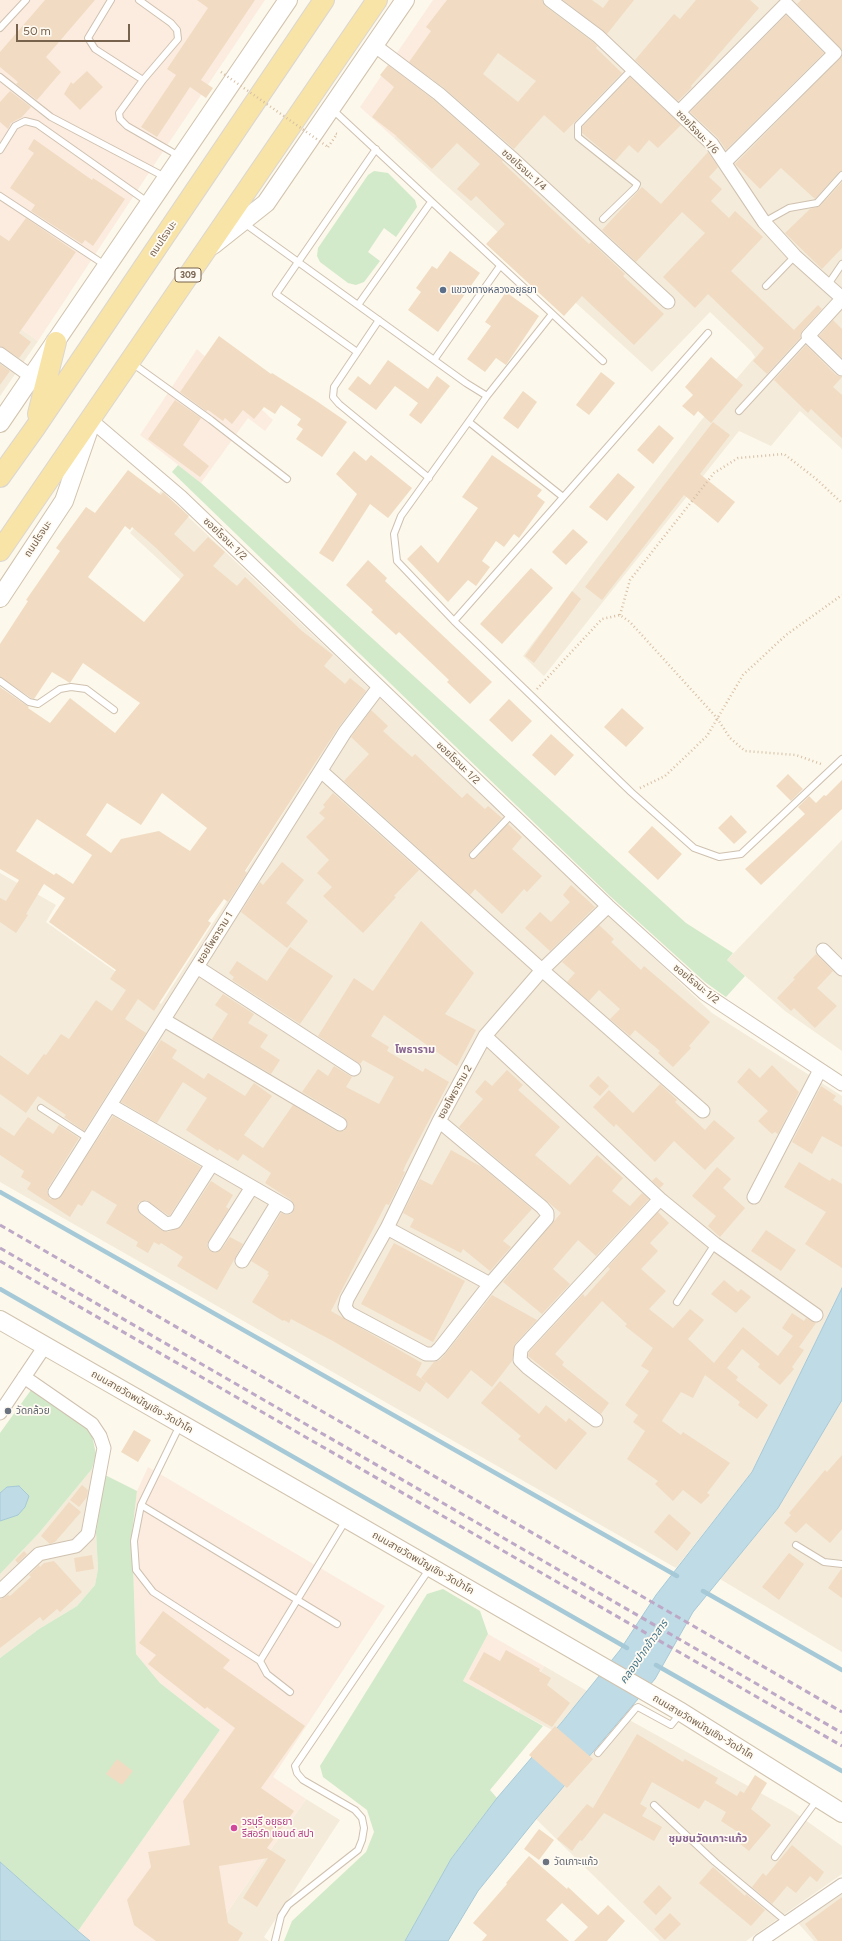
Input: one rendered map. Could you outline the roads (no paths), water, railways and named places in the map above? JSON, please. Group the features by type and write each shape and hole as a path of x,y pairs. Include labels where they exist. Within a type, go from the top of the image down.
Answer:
{"main road":[{"path":"0,423 151,204 288,0"},
{"name":"ถนนโรจนะ","path":"0,477 35,428 324,0"},
{"name":"ถนนโรจนะ","path":"0,551 93,416 129,360 377,0"},
{"name":"ถนนโรจนะ","path":"202,254 266,203 405,0"},
{"path":"35,428 56,342"},
{"name":"ถนนโรจนะ","path":"0,598 64,501 93,416"},
{"name":"ถนนสายวัดพนัญเชิง-วัดป่าโค","path":"0,1320 347,1519 581,1656 681,1712 819,1797 842,1813"}],"street":[{"name":"ซอยโรจนะ 1/6","path":"550,0 598,36 712,144 764,222 795,256 826,286 842,299"},
{"path":"679,112 786,4 835,53 725,162"},
{"name":"ซอยโรจนะ 1/4","path":"374,44 456,109 668,302"},
{"path":"842,299 808,336 842,368"},
{"path":"0,354 32,377"},
{"name":"ซอยโรจนะ 1/2","path":"93,416 181,497 608,906 704,993 842,1084"},
{"name":"ซอยโพธาราม 1","path":"55,1192 345,732 379,687"},
{"path":"320,771 542,970 703,1111"},
{"name":"ซอยโพธาราม 2","path":"490,1284 434,1354 426,1354 419,1351 349,1313 346,1307 347,1299 387,1228 439,1121 485,1036 542,970 608,906"},
{"path":"823,950 842,969"},
{"path":"197,967 354,1069"},
{"path":"164,1020 340,1124"},
{"path":"485,1036 660,1199 715,1244 816,1315"},
{"path":"754,1197 820,1070"},
{"path":"110,1105 283,1204 242,1260"},
{"path":"387,1228 490,1284 547,1218 547,1213 542,1207 439,1121"},
{"path":"145,1208 166,1224 175,1222 212,1164"},
{"path":"215,1245 252,1187"},
{"path":"596,1420 527,1367 520,1360 521,1350 660,1199"},
{"path":"0,1413 45,1346"},
{"path":"0,1591 40,1554 76,1546 88,1534 104,1448 100,1436 92,1424 24,1377"},
{"path":"760,1941 842,1885"}],"lane":[{"path":"0,28 26,0"},
{"path":"111,0 88,38 95,49 143,80"},
{"path":"139,0 171,23 177,30 178,39 143,80 119,113 120,119 127,126 182,157"},
{"path":"603,219 635,188 636,184 578,137 578,125 633,68"},
{"path":"0,77 51,117 168,178"},
{"path":"331,108 603,361"},
{"path":"0,150 15,126 26,121 37,124 151,204"},
{"path":"357,352 276,294 376,149"},
{"path":"764,222 789,208 817,203 842,175"},
{"path":"0,196 108,267"},
{"path":"358,305 431,202"},
{"path":"242,222 434,360 487,396"},
{"path":"766,286 795,256"},
{"path":"826,286 842,264"},
{"path":"434,360 500,266"},
{"path":"552,314 487,396 401,516 394,534 397,561 454,621 631,792 694,848 719,857 741,854 842,759"},
{"path":"379,320 334,387 333,397 338,404 429,478"},
{"path":"454,621 708,333"},
{"path":"739,411 808,336"},
{"path":"129,360 211,420 287,479"},
{"path":"469,422 563,497"},
{"path":"0,681 29,702 38,704 60,689 71,687 86,689 114,710"},
{"path":"473,855 512,814"},
{"path":"41,1108 89,1139"},
{"path":"677,1302 715,1244"},
{"path":"180,1423 141,1505 134,1541 136,1570 153,1592 260,1661 267,1674 290,1692"},
{"path":"141,1505 338,1624"},
{"path":"260,1661 347,1519"},
{"path":"796,1545 824,1562 842,1564"},
{"path":"275,1941 282,1916 288,1906 358,1850 362,1840 364,1828 362,1818 355,1810 303,1780 296,1774 295,1766 430,1567"},
{"path":"598,1753 636,1708 671,1725 681,1712"},
{"path":"775,1857 819,1797"},
{"path":"654,1805 716,1862 787,1922"}],"water":[{"name":"คลองปากข้าวสาร","path":"842,1288 842,1400 778,1508 693,1612 655,1679 536,1819 478,1891 448,1941 405,1941 451,1859 497,1798 562,1722 620,1650 656,1595 752,1472"},
{"path":"19,1486 29,1496 25,1507 18,1515 0,1521 0,1493 7,1487"},
{"path":"0,1862 78,1931 90,1941 0,1941"}],"waterway":[{"path":"0,1192 677,1576"},
{"path":"0,1289 627,1648"},
{"path":"703,1591 842,1670"},
{"path":"656,1665 842,1771"}],"railway":[{"path":"0,1225 842,1712"},
{"path":"0,1248 842,1733"},
{"path":"0,1261 842,1746"}],"place":[{"name":"แขวงทางหลวงอยุธยา","path":"443,290"},
{"name":"วัดกล้วย","path":"8,1411"},
{"name":"วรบุรี อยุธยา รีสอร์ท แอนด์ สปา","path":"234,1828"},
{"name":"วัดเกาะแก้ว","path":"546,1862"}],"district":[{"name":"โพธาราม","path":"415,1050"},
{"name":"ชุมชนวัดเกาะแก้ว","path":"708,1839"}]}
